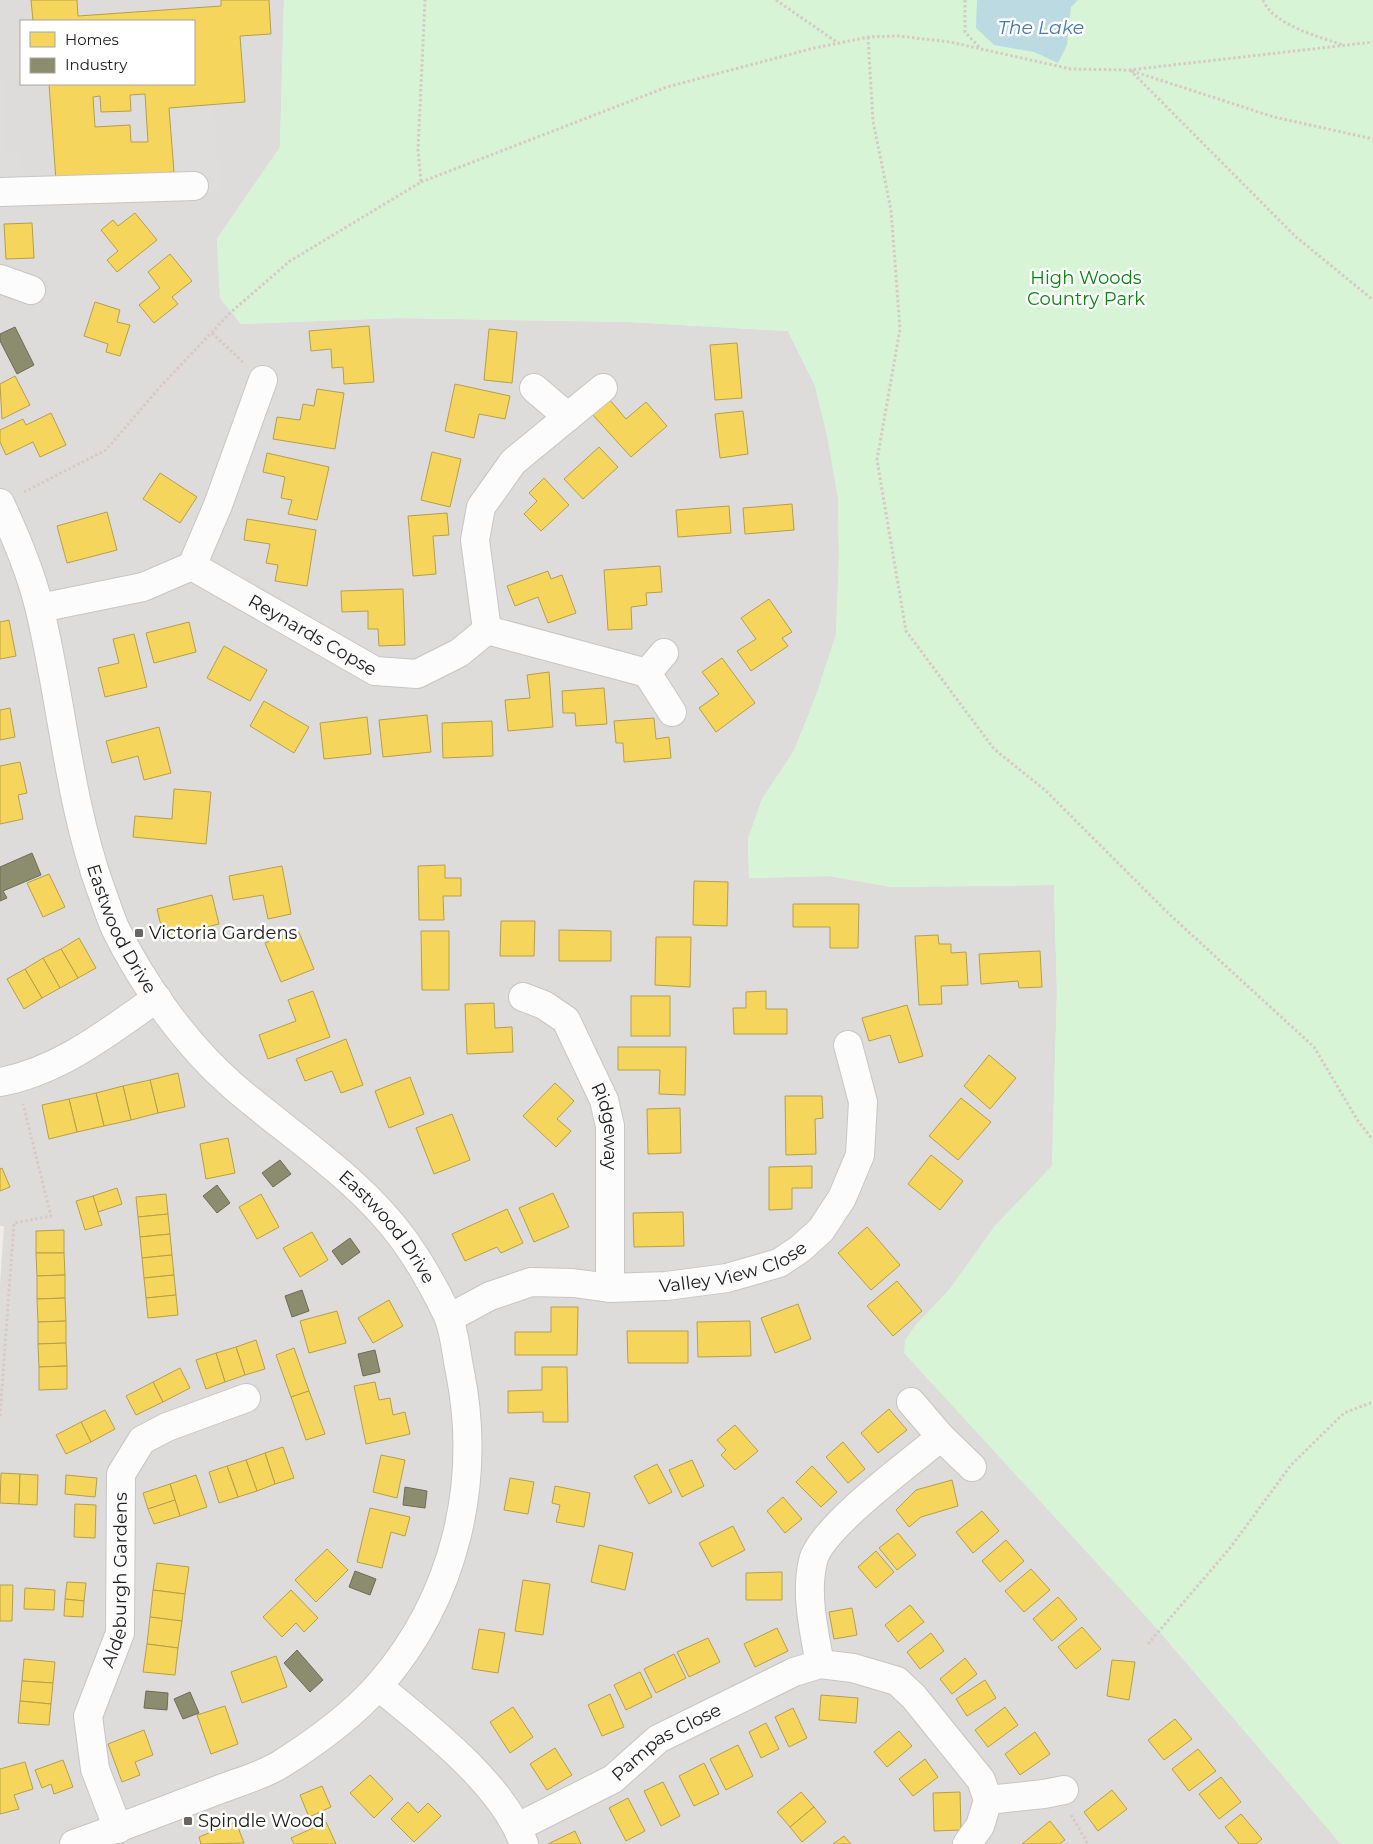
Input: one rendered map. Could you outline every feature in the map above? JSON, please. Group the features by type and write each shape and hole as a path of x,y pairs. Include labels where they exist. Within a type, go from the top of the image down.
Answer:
{"street":[{"path":"0,192 194,186"},
{"path":"0,279 31,290"},
{"path":"40,608 144,587 192,566 218,505 237,424 263,380"},
{"path":"534,388 568,417"},
{"path":"603,388 514,462 481,507 475,540 487,630 655,663 672,712"},
{"name":"Eastwood Drive","path":"0,503 24,555 40,608 80,819 95,872 115,928 157,998 197,1050 230,1084 336,1169 371,1200 406,1242 449,1318 464,1392 469,1448 466,1497 454,1549 433,1602 402,1657 378,1686 329,1731 276,1767 118,1829 74,1844"},
{"name":"Reynards Copse","path":"192,566 375,672 417,674 459,653 487,630"},
{"name":"Ridgeway","path":"523,997 544,1005 566,1020 604,1100 610,1126 610,1288"},
{"path":"8,1081 69,1058 157,998"},
{"name":"Valley View Close","path":"449,1318 490,1296 531,1282 573,1283 610,1288 666,1286 727,1278 779,1263 800,1249 821,1230 842,1198 860,1155 863,1102 848,1045"},
{"name":"Aldeburgh Gardens","path":"118,1829 94,1769 88,1716 120,1633 121,1474 142,1440 167,1427 246,1398"},
{"path":"912,1402 941,1437 972,1468"},
{"path":"820,1664 810,1590 813,1559 826,1537 848,1516 941,1437"},
{"name":"Pampas Close","path":"521,1836 613,1780 658,1739 794,1672 820,1664 853,1668 897,1680 914,1697 981,1780 988,1800"},
{"path":"378,1686 454,1751 503,1803 521,1836"},
{"path":"967,1844 980,1826 988,1800 1064,1790"}],"path":[{"path":"421,182 418,150 424,0"},
{"path":"776,0 839,43"},
{"path":"965,0 965,32 981,48"},
{"path":"1263,0 1277,17 1304,31 1344,46"},
{"path":"0,503 106,450 160,387 232,312 290,261 421,182 667,87 868,37 898,36 981,48 1071,69 1129,70 1373,42"},
{"path":"868,37 873,120 891,210 900,329 877,460 906,631 994,749 1045,790 1168,913 1314,1047 1358,1121 1373,1140"},
{"path":"1129,70 1274,117 1373,140"},
{"path":"1129,70 1295,236 1373,300"},
{"path":"212,333 263,380"},
{"path":"0,1416 14,1223 51,1216 8,1081"},
{"path":"1148,1644 1230,1548 1291,1465 1344,1414 1373,1402"},
{"path":"1064,1790 1070,1813 1088,1844"}],"shaded area":[{"path":"0,0 284,0 280,147 217,239 220,298 241,324 397,318 629,322 788,331 815,386 827,435 838,497 839,558 836,635 817,693 794,751 762,799 748,839 749,878 829,876 892,887 1054,885 1057,992 1052,1166 995,1226 949,1290 915,1326 1160,1632 1341,1844 0,1844 0,1285 4,1226 0,1226"},
{"path":"0,6 3,150 20,151 24,179 174,171 169,108 213,105 220,193 5,203 0,194"}],"green space":[{"name":"High Woods Country Park","path":"284,0 1373,0 1373,1844 1341,1844 1160,1632 904,1353 905,1340 915,1326 949,1290 995,1226 1052,1166 1057,992 1054,885 892,887 829,876 749,878 748,839 762,799 794,751 817,693 836,635 839,558 838,497 827,435 815,386 788,331 629,322 397,318 241,324 220,298 217,239 280,147"}],"water":[{"name":"The Lake","path":"977,0 1078,0 1071,7 1067,45 1058,63 1034,52 994,45 976,28"}],"building: Homes":[{"path":"31,0 77,0 78,16 221,6 221,0 269,0 271,34 240,36 245,102 169,108 174,172 56,181 49,85 195,85 195,20 33,20","holes":["145,94 148,142 131,142 130,125 95,127 93,97 100,96 101,112 131,111 130,95"]},
{"path":"135,213 157,240 117,272 107,260 118,251 101,230 113,220 118,226"},
{"path":"32,223 34,258 6,259 4,224"},
{"path":"170,254 192,281 172,297 178,304 154,323 139,305 160,288 148,272"},
{"path":"95,302 120,310 117,322 130,325 120,356 106,352 108,344 84,336"},
{"path":"369,326 374,382 344,384 343,367 332,368 331,349 311,351 309,331"},
{"path":"489,329 517,332 512,383 484,380"},
{"path":"737,343 742,398 715,400 710,345"},
{"path":"15,376 30,405 2,419 0,384"},
{"path":"455,384 510,396 505,419 479,414 474,438 445,431"},
{"path":"317,389 344,393 335,449 273,439 277,417 300,420 303,404 314,406"},
{"path":"609,399 626,419 646,402 667,426 631,457 592,414"},
{"path":"743,411 748,454 720,458 715,414"},
{"path":"51,413 66,445 40,457 33,442 6,455 0,442 0,430 23,419 26,425"},
{"path":"599,447 618,467 583,499 564,479"},
{"path":"432,452 461,459 450,507 421,500"},
{"path":"267,453 329,467 317,520 288,514 292,500 281,498 285,477 263,472"},
{"path":"160,473 197,497 180,523 143,499"},
{"path":"544,478 569,505 541,531 524,514 537,501 529,493"},
{"path":"792,504 794,530 745,534 743,508"},
{"path":"729,506 731,533 678,537 676,510"},
{"path":"107,512 117,550 67,563 57,526"},
{"path":"447,513 449,535 433,536 436,574 413,576 408,516"},
{"path":"247,519 316,530 307,586 275,581 278,565 266,563 270,544 244,540"},
{"path":"660,566 662,592 646,593 647,605 631,607 632,629 608,630 604,570"},
{"path":"548,571 551,579 562,575 576,613 548,623 538,597 515,606 507,586"},
{"path":"403,589 405,645 379,646 378,629 368,629 368,611 342,612 341,591"},
{"path":"769,599 792,632 782,638 788,646 751,671 737,651 756,639 741,618"},
{"path":"9,620 16,656 0,659 0,622"},
{"path":"189,622 196,652 154,663 146,633"},
{"path":"134,634 147,687 105,697 98,668 119,663 113,639"},
{"path":"224,646 267,670 250,701 207,678"},
{"path":"722,658 755,703 716,732 699,708 719,694 702,672"},
{"path":"549,672 553,727 508,731 505,700 530,698 527,675"},
{"path":"604,688 607,724 576,726 575,713 563,713 562,691"},
{"path":"264,701 309,727 294,753 250,726"},
{"path":"10,708 15,737 0,740 0,710"},
{"path":"427,715 431,752 383,757 379,720"},
{"path":"367,717 371,754 324,759 320,723"},
{"path":"654,718 656,739 669,737 671,758 624,762 623,743 616,743 614,721"},
{"path":"492,721 493,756 443,758 442,723"},
{"path":"159,727 171,773 144,780 138,756 112,763 106,741"},
{"path":"20,762 27,793 18,795 23,819 0,824 0,766"},
{"path":"174,789 211,792 206,844 133,837 135,816 172,819"},
{"path":"445,865 445,878 461,878 461,896 443,896 444,920 419,920 418,866"},
{"path":"282,866 291,914 268,919 263,895 233,900 229,876"},
{"path":"49,874 65,907 43,917 27,883"},
{"path":"694,881 728,882 727,926 693,925"},
{"path":"212,895 219,924 164,938 157,909"},
{"path":"793,904 859,904 858,948 830,948 830,927 793,927"},
{"path":"501,921 535,921 534,956 500,956"},
{"path":"298,930 314,969 281,982 265,943"},
{"path":"559,930 611,931 611,961 559,961"},
{"path":"421,931 449,931 449,990 422,990"},
{"path":"938,935 939,944 951,944 951,953 966,952 968,985 941,986 942,1004 919,1005 915,936"},
{"path":"656,937 691,937 690,987 655,985"},
{"path":"79,938 96,968 78,978 61,949"},
{"path":"61,949 78,978 60,988 43,958"},
{"path":"1040,951 1042,987 1019,988 1018,981 981,984 979,954"},
{"path":"43,958 60,988 42,998 25,969"},
{"path":"25,969 42,998 24,1009 7,979"},
{"path":"313,991 330,1037 268,1059 259,1035 296,1021 288,1000"},
{"path":"766,991 766,1009 787,1009 787,1034 734,1034 733,1008 746,1008 746,992"},
{"path":"631,996 670,996 670,1036 631,1036"},
{"path":"494,1003 495,1028 512,1027 513,1052 467,1054 465,1004"},
{"path":"907,1005 923,1056 899,1063 890,1035 869,1041 862,1018"},
{"path":"346,1039 363,1085 341,1093 332,1071 305,1081 296,1059"},
{"path":"618,1047 686,1047 685,1095 659,1094 660,1070 618,1070"},
{"path":"989,1055 1016,1078 990,1109 964,1086"},
{"path":"178,1073 185,1107 158,1113 150,1080"},
{"path":"410,1077 424,1114 389,1128 375,1091"},
{"path":"150,1080 158,1113 131,1120 123,1086"},
{"path":"555,1083 574,1101 557,1119 571,1131 556,1147 523,1116"},
{"path":"123,1086 131,1120 104,1126 96,1093"},
{"path":"96,1093 104,1126 77,1132 69,1099"},
{"path":"785,1096 822,1096 823,1118 815,1119 816,1154 786,1155"},
{"path":"961,1098 991,1122 958,1160 929,1136"},
{"path":"69,1099 77,1132 49,1139 42,1105"},
{"path":"680,1108 681,1153 648,1154 647,1109"},
{"path":"452,1114 470,1160 434,1174 416,1128"},
{"path":"228,1138 235,1173 206,1179 200,1144"},
{"path":"931,1155 963,1181 940,1210 908,1184"},
{"path":"812,1166 812,1188 792,1188 792,1209 769,1210 769,1167"},
{"path":"2,1168 10,1187 0,1191 0,1169"},
{"path":"117,1188 122,1204 98,1212 93,1196"},
{"path":"553,1193 569,1227 534,1242 519,1208"},
{"path":"166,1194 168,1214 138,1217 136,1197"},
{"path":"261,1194 279,1227 257,1239 239,1207"},
{"path":"93,1196 102,1225 85,1230 76,1201"},
{"path":"507,1209 523,1243 501,1253 497,1247 465,1261 452,1234"},
{"path":"683,1212 684,1246 634,1247 633,1213"},
{"path":"168,1214 170,1234 140,1237 138,1217"},
{"path":"867,1227 900,1265 871,1290 838,1253"},
{"path":"64,1230 64,1253 36,1253 36,1231"},
{"path":"312,1232 328,1260 300,1277 283,1248"},
{"path":"170,1234 172,1255 142,1258 140,1237"},
{"path":"36,1253 64,1253 65,1275 37,1276"},
{"path":"172,1255 174,1275 144,1278 142,1258"},
{"path":"65,1275 65,1298 37,1299 37,1276"},
{"path":"174,1275 176,1295 146,1298 144,1278"},
{"path":"897,1281 922,1311 893,1336 867,1306"},
{"path":"176,1295 178,1315 148,1318 146,1298"},
{"path":"65,1298 66,1321 38,1322 37,1299"},
{"path":"389,1300 403,1326 373,1343 358,1318"},
{"path":"798,1304 811,1339 775,1353 761,1318"},
{"path":"551,1307 578,1307 577,1355 515,1355 515,1332 551,1332"},
{"path":"337,1311 346,1343 309,1353 300,1321"},
{"path":"66,1321 66,1343 38,1344 38,1322"},
{"path":"750,1321 751,1356 698,1357 697,1322"},
{"path":"627,1331 688,1331 688,1363 628,1363"},
{"path":"256,1340 265,1369 245,1375 236,1347"},
{"path":"66,1343 67,1366 39,1367 38,1344"},
{"path":"236,1347 245,1375 225,1382 216,1353"},
{"path":"294,1348 309,1391 291,1397 276,1355"},
{"path":"216,1353 225,1382 206,1389 196,1360"},
{"path":"67,1366 67,1389 39,1390 39,1367"},
{"path":"542,1367 567,1367 568,1422 543,1422 543,1412 508,1413 508,1391 542,1390"},
{"path":"180,1368 190,1388 163,1402 153,1382"},
{"path":"153,1382 163,1402 136,1415 126,1396"},
{"path":"375,1382 379,1400 390,1398 393,1415 405,1412 410,1434 366,1444 354,1386"},
{"path":"309,1391 325,1434 306,1440 291,1397"},
{"path":"889,1409 907,1430 878,1453 861,1433"},
{"path":"105,1410 115,1429 91,1442 81,1422"},
{"path":"81,1422 91,1442 66,1454 56,1435"},
{"path":"735,1425 758,1451 735,1470 721,1455 726,1450 717,1440"},
{"path":"843,1442 865,1469 848,1483 826,1457"},
{"path":"283,1447 294,1478 275,1484 265,1453"},
{"path":"265,1453 275,1484 257,1491 246,1460"},
{"path":"381,1455 405,1460 397,1498 373,1492"},
{"path":"246,1460 257,1491 238,1497 227,1466"},
{"path":"692,1460 704,1486 682,1497 669,1470"},
{"path":"657,1464 672,1492 649,1504 634,1476"},
{"path":"227,1466 238,1497 219,1503 209,1472"},
{"path":"812,1466 837,1492 821,1507 796,1482"},
{"path":"1,1473 20,1474 19,1504 0,1503"},
{"path":"20,1474 38,1475 37,1505 19,1504"},
{"path":"66,1475 97,1478 95,1497 65,1494"},
{"path":"196,1475 207,1507 180,1516 170,1484"},
{"path":"510,1478 534,1482 528,1514 504,1510"},
{"path":"952,1480 958,1506 921,1517 909,1527 896,1510 916,1490"},
{"path":"170,1484 175,1500 148,1509 143,1493"},
{"path":"555,1486 590,1493 584,1527 556,1522 560,1505 552,1503"},
{"path":"783,1497 802,1519 785,1533 767,1511"},
{"path":"175,1500 180,1516 154,1524 148,1509"},
{"path":"75,1504 96,1505 95,1538 74,1537"},
{"path":"370,1508 410,1517 405,1536 391,1532 382,1568 357,1562"},
{"path":"982,1511 999,1531 973,1553 956,1532"},
{"path":"733,1526 745,1550 712,1567 699,1543"},
{"path":"898,1533 916,1555 897,1570 879,1548"},
{"path":"1006,1540 1024,1561 1000,1582 982,1561"},
{"path":"599,1545 633,1553 625,1590 591,1582"},
{"path":"327,1549 348,1570 316,1602 295,1580"},
{"path":"876,1551 894,1572 876,1588 858,1567"},
{"path":"157,1563 189,1567 185,1594 153,1590"},
{"path":"1031,1569 1050,1590 1024,1612 1005,1591"},
{"path":"782,1572 782,1600 746,1600 746,1573"},
{"path":"523,1580 550,1584 543,1635 515,1631"},
{"path":"67,1582 86,1583 84,1601 65,1599"},
{"path":"0,1585 13,1585 12,1621 0,1621"},
{"path":"25,1588 55,1590 54,1610 24,1609"},
{"path":"153,1590 185,1594 182,1621 150,1617"},
{"path":"291,1590 318,1618 304,1632 296,1623 282,1637 263,1617"},
{"path":"1058,1597 1077,1619 1052,1641 1033,1619"},
{"path":"65,1599 84,1601 83,1617 64,1616"},
{"path":"910,1605 924,1622 898,1642 885,1625"},
{"path":"852,1608 857,1635 834,1639 829,1612"},
{"path":"150,1617 182,1621 178,1648 147,1644"},
{"path":"1082,1627 1101,1649 1076,1669 1058,1647"},
{"path":"777,1628 788,1651 755,1667 744,1644"},
{"path":"479,1629 505,1633 498,1673 472,1669"},
{"path":"931,1633 944,1651 920,1669 907,1652"},
{"path":"708,1638 720,1662 689,1677 677,1652"},
{"path":"147,1644 178,1648 175,1675 143,1672"},
{"path":"674,1654 686,1678 656,1693 644,1669"},
{"path":"276,1656 287,1687 242,1703 231,1672"},
{"path":"965,1658 977,1674 952,1694 940,1679"},
{"path":"24,1659 55,1662 53,1683 22,1681"},
{"path":"1112,1660 1135,1662 1129,1700 1107,1696"},
{"path":"640,1672 652,1697 626,1710 614,1685"},
{"path":"985,1680 996,1698 967,1716 956,1699"},
{"path":"22,1681 53,1683 51,1704 20,1701"},
{"path":"610,1694 624,1727 602,1736 588,1705"},
{"path":"821,1695 858,1698 856,1723 819,1720"},
{"path":"20,1701 51,1704 49,1725 18,1723"},
{"path":"225,1706 238,1744 211,1754 197,1715"},
{"path":"513,1707 533,1737 510,1753 490,1722"},
{"path":"1005,1707 1018,1725 988,1747 975,1730"},
{"path":"793,1708 807,1738 789,1747 775,1717"},
{"path":"1175,1719 1192,1739 1164,1760 1148,1740"},
{"path":"766,1723 779,1749 761,1758 749,1732"},
{"path":"144,1730 153,1755 135,1762 140,1775 122,1782 108,1744"},
{"path":"899,1731 912,1746 887,1767 874,1752"},
{"path":"1035,1732 1050,1754 1020,1775 1005,1754"},
{"path":"738,1745 753,1776 726,1790 710,1759"},
{"path":"555,1748 572,1775 547,1790 530,1764"},
{"path":"1198,1749 1216,1771 1189,1791 1172,1769"},
{"path":"925,1759 938,1777 913,1796 899,1779"},
{"path":"63,1760 73,1787 54,1794 51,1784 42,1788 35,1770"},
{"path":"25,1762 33,1789 14,1795 19,1809 0,1814 0,1769"},
{"path":"704,1763 719,1794 694,1806 679,1776"},
{"path":"370,1775 393,1799 374,1818 350,1793"},
{"path":"1221,1777 1241,1802 1219,1819 1199,1794"},
{"path":"663,1782 680,1816 661,1826 644,1791"},
{"path":"322,1786 331,1807 309,1817 300,1795"},
{"path":"1112,1790 1127,1809 1098,1831 1084,1812"},
{"path":"801,1792 814,1807 790,1827 777,1812"},
{"path":"960,1792 961,1830 934,1831 933,1793"},
{"path":"628,1798 645,1831 626,1841 609,1808"},
{"path":"408,1802 418,1813 428,1803 441,1816 414,1842 391,1819"},
{"path":"814,1807 826,1822 802,1842 790,1827"},
{"path":"1241,1814 1262,1839 1256,1844 1239,1844 1225,1827"},
{"path":"1050,1821 1065,1840 1059,1844 1022,1844"},
{"path":"236,1822 244,1843 201,1844 199,1837"},
{"path":"326,1822 336,1844 294,1844 291,1838"},
{"path":"575,1831 581,1844 548,1844"},
{"path":"844,1836 851,1844 833,1844"}],"building: Industry":[{"path":"15,327 34,365 17,374 0,341 0,334"},
{"path":"32,853 41,875 3,891 7,898 0,901 0,867"},
{"path":"280,1160 291,1174 273,1187 262,1173"},
{"path":"217,1185 230,1203 217,1213 203,1196"},
{"path":"350,1238 360,1252 342,1265 332,1251"},
{"path":"302,1290 309,1311 292,1317 285,1296"},
{"path":"375,1350 380,1372 363,1376 358,1354"},
{"path":"405,1487 427,1491 425,1508 403,1505"},
{"path":"355,1571 376,1579 370,1595 349,1587"},
{"path":"297,1650 323,1680 310,1692 284,1663"},
{"path":"146,1691 168,1693 167,1710 144,1708"},
{"path":"190,1692 199,1713 183,1719 174,1699"}],"place":[{"name":"Victoria Gardens","path":"139,933"},
{"name":"Spindle Wood","path":"188,1821"}]}
